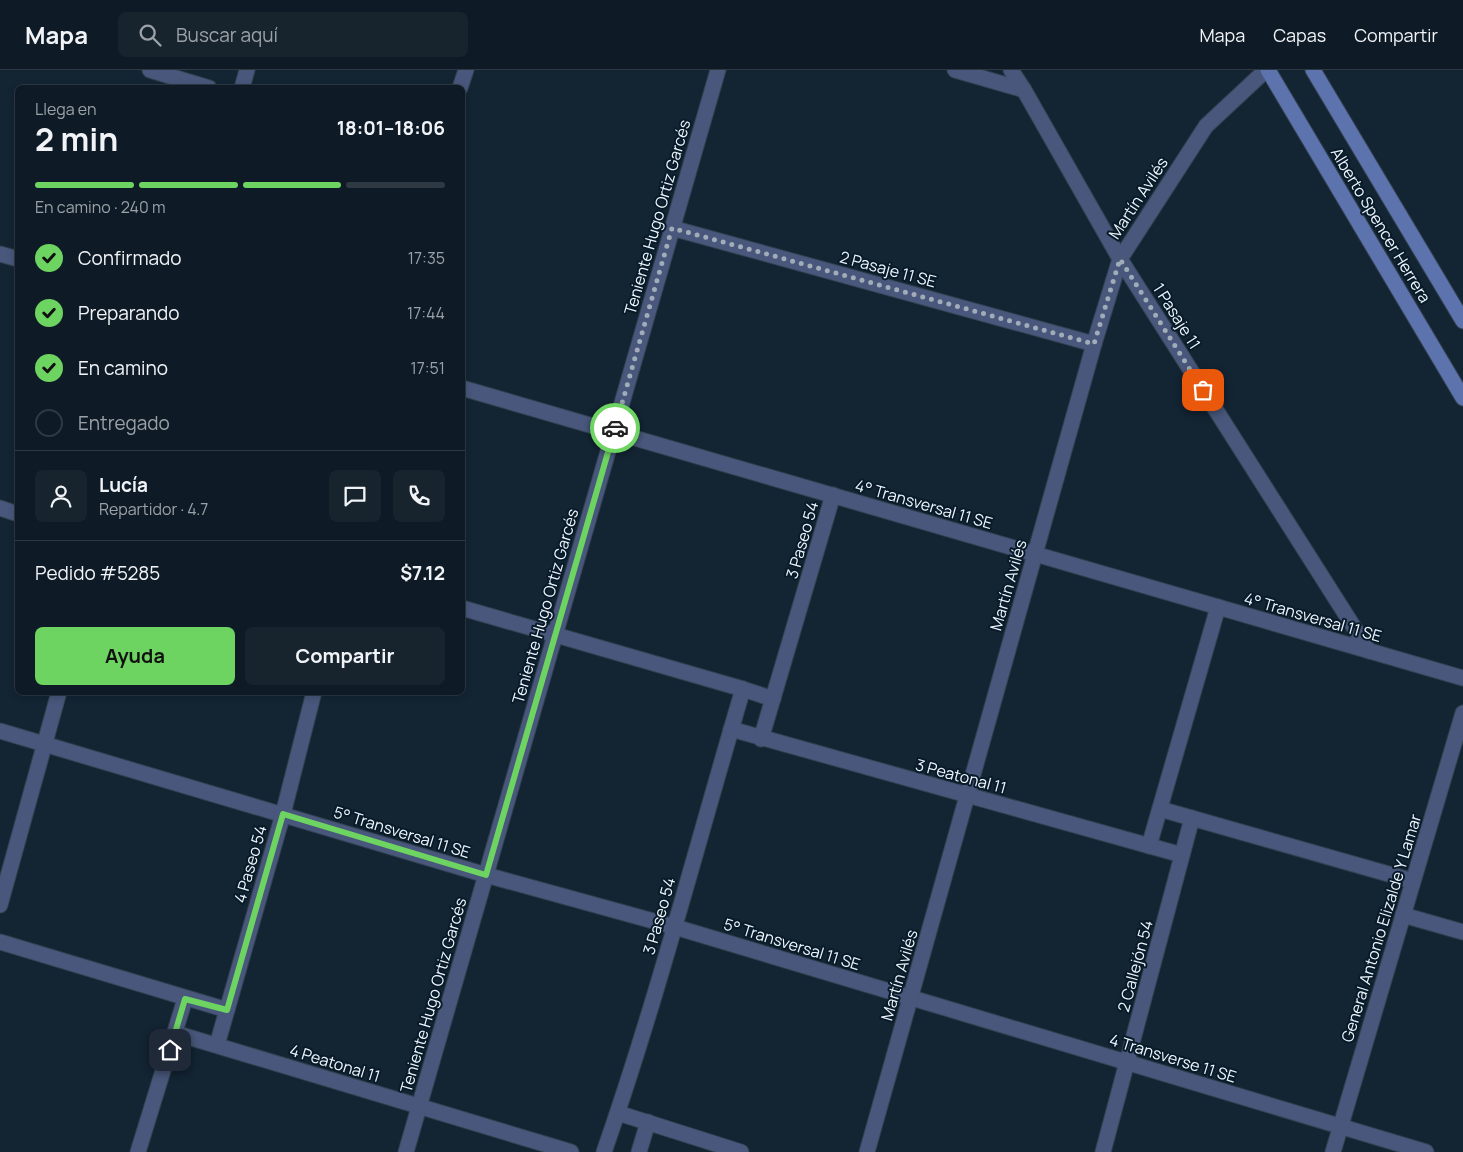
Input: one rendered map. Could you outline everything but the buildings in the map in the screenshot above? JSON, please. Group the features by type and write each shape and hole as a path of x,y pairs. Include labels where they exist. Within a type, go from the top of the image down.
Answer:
{"street":[{"path":"150,70 199,85"},
{"path":"243,85 247,70"},
{"path":"461,85 466,70"},
{"name":"Teniente Hugo Ortiz Garcés","path":"406,1152 718,70"},
{"path":"955,70 1024,90"},
{"name":"1 Pasaje 11","path":"1011,70 1120,259 1370,651"},
{"name":"Martín Avilés","path":"867,1152 1094,344 1120,259 1206,126 1267,70"},
{"name":"Alberto Spencer Herrera","path":"1267,70 1463,398"},
{"name":"Alberto Spencer Herrera","path":"1313,70 1463,321"},
{"name":"2 Pasaje 11 SE","path":"672,228 1094,344"},
{"path":"0,254 15,258"},
{"name":"4° Transversal 11 SE","path":"465,389 1463,678"},
{"name":"3 Paseo 54","path":"761,739 833,496"},
{"path":"0,508 15,513"},
{"path":"1150,846 1218,608"},
{"path":"465,609 773,699"},
{"name":"3 Paseo 54","path":"604,1152 618,1113 675,927 742,689"},
{"path":"0,905 58,695"},
{"name":"4 Paseo 54","path":"217,1045 283,814 313,695"},
{"name":"General Antonio Elizalde Y Lamar","path":"1333,1152 1463,713"},
{"name":"3 Peatonal 11","path":"731,729 761,739 1182,855"},
{"name":"5° Transversal 11 SE","path":"0,731 486,875 675,927 910,998"},
{"path":"1160,809 1413,881"},
{"name":"2 Callejón 54","path":"1103,1152 1192,818"},
{"path":"1403,914 1463,932"},
{"path":"0,942 185,999 227,1010"},
{"name":"4 Transverse 11 SE","path":"910,998 1426,1152"},
{"path":"138,1152 185,999"},
{"name":"4 Peatonal 11","path":"175,1033 571,1152"},
{"path":"618,1113 741,1152"},
{"path":"640,1152 648,1122"}],"way so far":[{"path":"615,428 672,228 1094,344 1120,259 1203,390"}],"route":[{"path":"170,1050 185,999 227,1010 283,814 486,875 615,428"}]}
